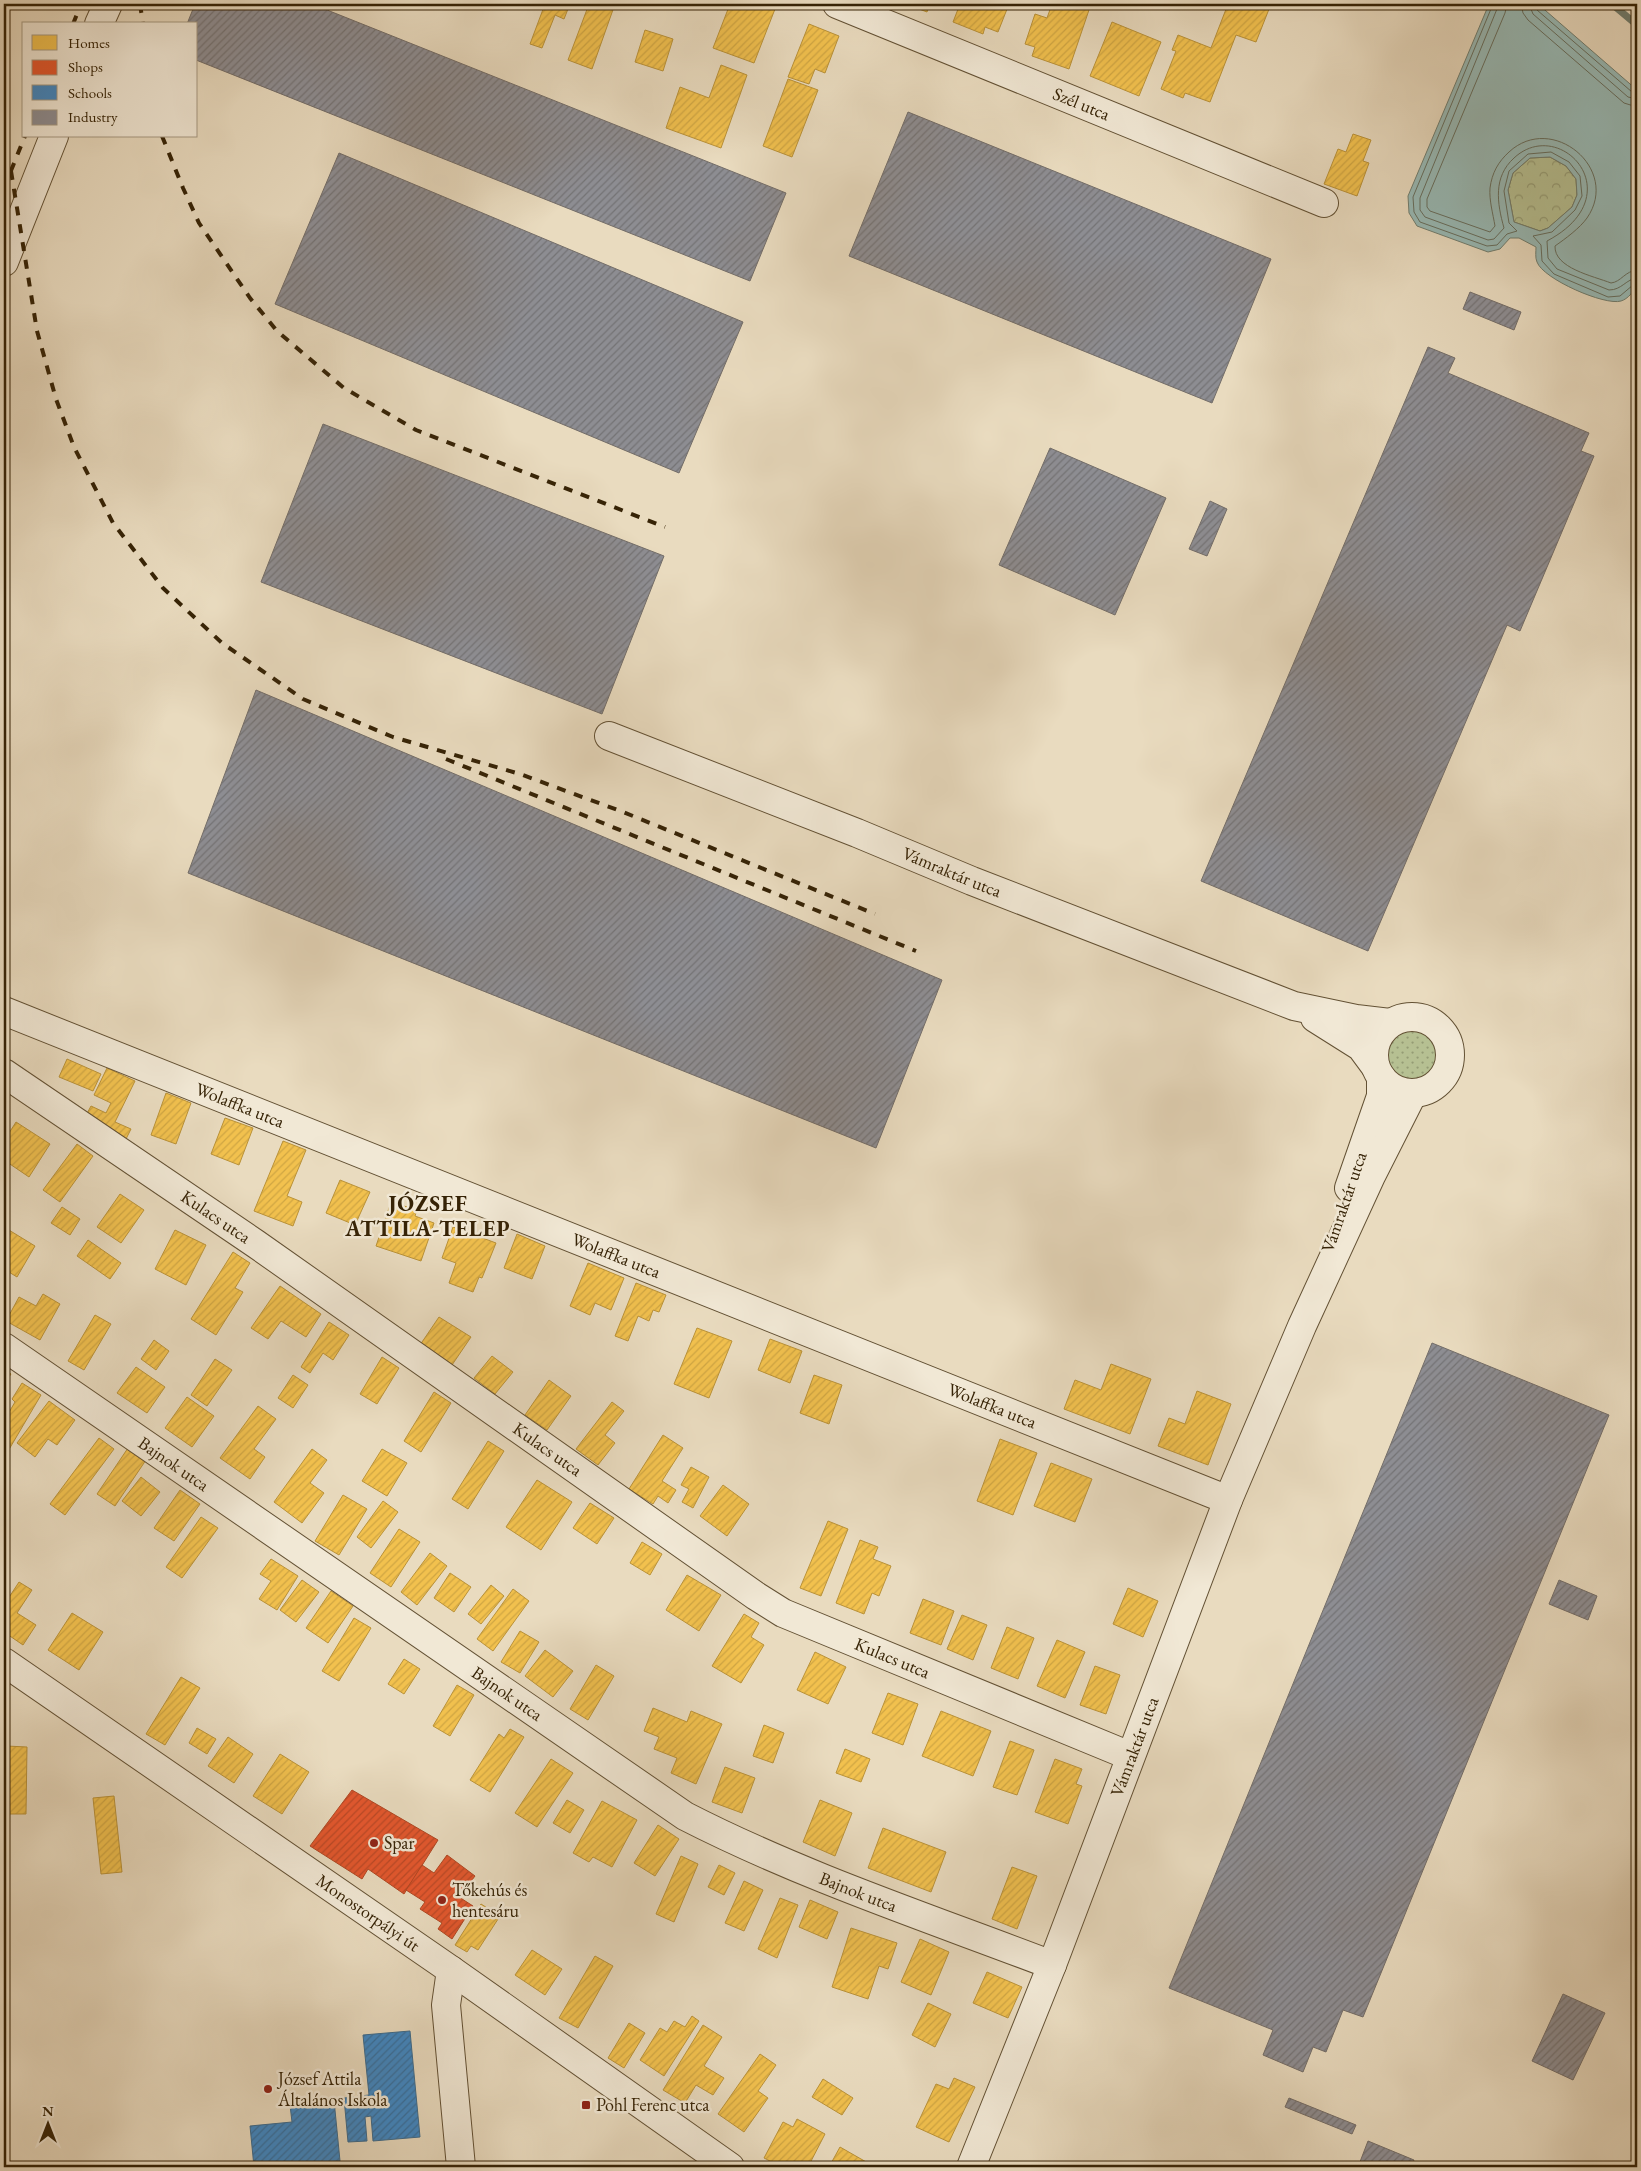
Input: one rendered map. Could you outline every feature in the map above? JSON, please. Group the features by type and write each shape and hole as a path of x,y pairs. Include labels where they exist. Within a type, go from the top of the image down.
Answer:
{"street":[{"path":"101,22 108,4"},
{"name":"Szél utca","path":"837,4 1324,203"},
{"path":"4,262 53,138"},
{"name":"Vámraktár utca","path":"609,736 857,833 972,881 1294,1006 1356,1019 1390,1023"},
{"name":"Vámraktár utca","path":"1294,1006 1361,1047 1378,1072 1381,1096 1302,1326"},
{"name":"Wolaffka utca","path":"4,1011 1228,1500"},
{"path":"1405,1017 1418,1017 1430,1021 1440,1028 1447,1039 1450,1051 1450,1064 1445,1075 1436,1085 1425,1091 1401,1092 1390,1086 1378,1072 1374,1050 1379,1035 1390,1023 1405,1017"},
{"name":"Kulacs utca","path":"4,1073 256,1244 756,1596 783,1613 1130,1756"},
{"name":"Vámraktár utca","path":"971,2167 1052,1965 1228,1500 1302,1326 1413,1093"},
{"name":"Bajnok utca","path":"4,1347 685,1816 732,1840 788,1864 1052,1965"},
{"name":"Monostorpályi út","path":"4,1662 451,1970 730,2167"},
{"path":"451,1970 446,2005 461,2167"}],"green space":[{"path":"1550,157 1566,166 1576,179 1577,195 1572,207 1548,228 1540,231 1514,222 1508,190 1513,173 1530,158"},
{"path":"1408,1029 1418,1029 1432,1036 1439,1050 1439,1060 1432,1074 1418,1081 1408,1081 1398,1077 1391,1070 1387,1060 1387,1050 1391,1040 1398,1033"}],"water":[{"path":"1489,4 1538,4 1637,90 1637,285 1624,300 1613,301 1589,295 1575,290 1550,276 1536,260 1536,247 1519,238 1510,238 1500,249 1488,252 1417,226 1409,213 1408,196","holes":["1550,157 1566,166 1576,179 1577,195 1572,207 1548,228 1540,231 1514,222 1508,190 1513,173 1530,158"]}],"building: Homes":[{"path":"545,4 570,4 564,19 555,15 542,48 530,44"},
{"path":"589,4 615,4 592,69 568,60"},
{"path":"730,4 761,4 775,9 754,63 713,48"},
{"path":"906,4 930,4 927,12"},
{"path":"960,4 1009,4 998,32 985,27 983,34 953,22"},
{"path":"1052,4 1091,4 1069,69 1032,56 1035,47 1025,44 1035,14 1047,18"},
{"path":"1228,4 1271,4 1256,42 1236,35 1210,102 1185,93 1183,98 1161,89 1176,51 1172,50 1178,35 1211,48"},
{"path":"1112,22 1161,42 1139,96 1090,76"},
{"path":"809,24 839,36 825,73 815,69 809,84 788,77"},
{"path":"645,30 673,39 663,71 635,62"},
{"path":"721,65 747,75 721,148 666,128 680,87 709,98"},
{"path":"788,79 818,90 792,157 763,146"},
{"path":"1353,134 1371,140 1363,161 1369,163 1357,196 1324,184 1338,149 1346,152"},
{"path":"67,1059 101,1074 93,1091 59,1077"},
{"path":"107,1068 135,1081 115,1122 131,1129 126,1139 84,1119 91,1106 106,1113 111,1103 94,1095"},
{"path":"166,1093 191,1103 176,1144 151,1135"},
{"path":"225,1118 253,1128 239,1165 211,1154"},
{"path":"16,1122 50,1144 29,1177 4,1160 4,1141"},
{"path":"283,1141 306,1150 287,1196 302,1202 293,1226 254,1211"},
{"path":"77,1144 93,1156 60,1202 43,1190"},
{"path":"340,1180 370,1192 355,1225 326,1213"},
{"path":"120,1194 144,1210 121,1243 97,1227"},
{"path":"391,1202 417,1210 415,1216 434,1223 421,1261 376,1246"},
{"path":"62,1207 80,1219 70,1235 51,1223"},
{"path":"4,1227 35,1246 17,1277 4,1269"},
{"path":"453,1227 496,1243 482,1278 479,1277 473,1292 449,1283 456,1263 442,1258"},
{"path":"175,1230 206,1245 186,1285 155,1269"},
{"path":"517,1234 545,1246 532,1279 504,1268"},
{"path":"88,1240 121,1263 110,1279 77,1256"},
{"path":"233,1252 250,1263 235,1288 243,1292 216,1335 191,1319"},
{"path":"588,1263 624,1278 611,1310 595,1303 590,1315 570,1306"},
{"path":"636,1283 666,1295 659,1312 653,1310 649,1321 638,1316 628,1341 615,1336"},
{"path":"280,1286 321,1314 306,1337 281,1321 268,1339 251,1328"},
{"path":"43,1294 60,1304 40,1340 6,1321 19,1297 36,1306"},
{"path":"95,1315 111,1324 84,1370 68,1361"},
{"path":"439,1317 471,1337 452,1365 420,1345"},
{"path":"329,1322 349,1335 333,1360 323,1353 310,1373 301,1367"},
{"path":"697,1328 732,1341 709,1398 674,1384"},
{"path":"770,1339 802,1351 790,1383 758,1370"},
{"path":"154,1340 169,1351 156,1370 141,1359"},
{"path":"492,1356 513,1372 495,1394 474,1378"},
{"path":"382,1357 399,1368 377,1404 360,1394"},
{"path":"215,1359 232,1370 207,1406 191,1395"},
{"path":"1111,1364 1151,1379 1130,1434 1064,1409 1075,1380 1101,1390"},
{"path":"136,1367 165,1387 147,1413 117,1393"},
{"path":"4,1369 11,1374 4,1384"},
{"path":"293,1375 308,1385 293,1408 278,1398"},
{"path":"814,1375 842,1385 829,1424 800,1413"},
{"path":"549,1380 571,1396 547,1430 525,1415"},
{"path":"22,1383 41,1395 4,1458 4,1421 15,1402 12,1399"},
{"path":"1197,1391 1231,1404 1208,1465 1158,1446 1169,1418 1185,1424"},
{"path":"434,1392 451,1403 421,1452 404,1441"},
{"path":"187,1397 214,1416 192,1447 165,1428"},
{"path":"49,1401 75,1420 57,1445 48,1439 35,1457 17,1443"},
{"path":"612,1402 624,1411 605,1435 615,1443 598,1465 576,1449"},
{"path":"258,1406 276,1419 254,1449 265,1457 250,1479 220,1458"},
{"path":"663,1435 683,1448 662,1481 676,1490 668,1503 658,1496 653,1504 629,1489"},
{"path":"99,1438 114,1449 65,1515 50,1504"},
{"path":"1000,1439 1037,1453 1013,1515 977,1501"},
{"path":"488,1441 504,1451 468,1509 452,1499"},
{"path":"128,1448 146,1460 115,1506 97,1494"},
{"path":"312,1449 327,1460 310,1483 324,1493 302,1523 274,1502"},
{"path":"382,1449 407,1463 387,1496 362,1481"},
{"path":"1051,1463 1092,1479 1075,1522 1034,1506"},
{"path":"691,1467 709,1477 693,1508 682,1502 689,1489 681,1485"},
{"path":"141,1477 160,1492 141,1516 122,1501"},
{"path":"537,1480 572,1502 541,1550 506,1527"},
{"path":"723,1485 749,1504 727,1536 700,1516"},
{"path":"180,1490 200,1504 174,1541 154,1528"},
{"path":"343,1495 367,1509 339,1555 315,1541"},
{"path":"383,1501 398,1512 371,1548 357,1537"},
{"path":"590,1503 614,1518 597,1544 573,1528"},
{"path":"201,1517 218,1528 182,1578 166,1567"},
{"path":"828,1521 848,1529 821,1596 800,1588"},
{"path":"399,1529 420,1542 391,1587 370,1573"},
{"path":"860,1540 878,1547 873,1559 891,1566 879,1596 872,1593 864,1614 836,1603"},
{"path":"642,1542 662,1554 650,1575 630,1563"},
{"path":"430,1553 447,1566 417,1605 401,1592"},
{"path":"271,1559 298,1576 277,1610 259,1599 271,1581 260,1574"},
{"path":"450,1573 471,1587 454,1612 434,1598"},
{"path":"687,1575 721,1595 699,1631 666,1610"},
{"path":"302,1580 319,1592 296,1622 280,1610"},
{"path":"19,1582 32,1590 17,1613 36,1625 23,1645 4,1632 4,1605"},
{"path":"491,1585 504,1596 481,1624 468,1614"},
{"path":"1128,1588 1158,1601 1143,1637 1113,1624"},
{"path":"513,1589 529,1601 493,1651 477,1639"},
{"path":"331,1591 353,1606 328,1643 306,1628"},
{"path":"923,1599 954,1611 941,1645 910,1633"},
{"path":"72,1613 103,1632 79,1670 48,1650"},
{"path":"744,1614 759,1623 751,1637 764,1645 741,1683 712,1666"},
{"path":"962,1615 987,1625 973,1660 947,1649"},
{"path":"354,1618 371,1628 339,1681 322,1671"},
{"path":"1007,1627 1034,1638 1018,1679 991,1668"},
{"path":"520,1631 539,1642 520,1673 501,1662"},
{"path":"1057,1640 1085,1652 1065,1698 1037,1686"},
{"path":"545,1650 573,1671 553,1697 525,1676"},
{"path":"815,1652 846,1667 828,1704 797,1690"},
{"path":"404,1659 420,1669 404,1694 388,1684"},
{"path":"596,1665 614,1676 588,1720 570,1709"},
{"path":"1095,1666 1120,1675 1106,1714 1080,1705"},
{"path":"181,1677 200,1688 165,1745 146,1734"},
{"path":"457,1685 474,1695 450,1736 433,1726"},
{"path":"888,1693 918,1704 903,1745 872,1733"},
{"path":"653,1708 687,1722 691,1711 722,1724 696,1784 671,1773 677,1758 654,1749 659,1737 644,1731"},
{"path":"941,1711 991,1731 973,1776 922,1756"},
{"path":"764,1725 784,1733 773,1763 753,1756"},
{"path":"197,1728 216,1739 207,1754 189,1743"},
{"path":"510,1729 524,1737 490,1792 470,1780 499,1734 504,1738"},
{"path":"228,1737 253,1754 234,1783 208,1766"},
{"path":"1010,1741 1034,1750 1017,1795 993,1787"},
{"path":"6,1746 27,1747 26,1814 4,1814"},
{"path":"845,1749 870,1759 861,1782 836,1773"},
{"path":"280,1754 309,1772 282,1814 253,1796"},
{"path":"551,1759 573,1773 537,1827 515,1813"},
{"path":"1055,1759 1082,1769 1076,1784 1082,1786 1068,1824 1035,1812"},
{"path":"725,1767 755,1778 742,1813 712,1802"},
{"path":"114,1796 122,1872 101,1874 93,1798"},
{"path":"567,1800 584,1810 570,1833 553,1823"},
{"path":"820,1800 852,1813 835,1856 803,1842"},
{"path":"602,1801 637,1820 612,1867 593,1857 589,1862 573,1853"},
{"path":"658,1825 679,1839 655,1876 634,1863"},
{"path":"883,1828 946,1852 931,1892 868,1868"},
{"path":"681,1856 698,1864 674,1922 656,1914"},
{"path":"719,1865 735,1873 724,1895 708,1887"},
{"path":"1012,1867 1037,1876 1017,1929 992,1919"},
{"path":"744,1881 763,1890 744,1931 725,1923"},
{"path":"780,1898 798,1905 777,1958 758,1949"},
{"path":"810,1900 838,1912 827,1939 799,1927"},
{"path":"481,1904 500,1916 478,1950 471,1946 467,1952 455,1945"},
{"path":"851,1928 897,1943 888,1969 879,1966 868,1999 832,1987"},
{"path":"920,1939 949,1952 931,1995 901,1982"},
{"path":"532,1950 562,1969 545,1995 515,1975"},
{"path":"595,1956 613,1966 578,2028 559,2018"},
{"path":"987,1972 1022,1987 1008,2018 973,2003"},
{"path":"928,2003 951,2014 935,2047 912,2035"},
{"path":"692,2016 699,2021 664,2076 640,2060 660,2028 667,2032 674,2021 685,2027"},
{"path":"629,2023 645,2033 624,2068 608,2058"},
{"path":"703,2025 722,2037 704,2066 724,2078 713,2095 696,2085 685,2103 663,2090"},
{"path":"760,2054 776,2065 758,2091 768,2098 744,2132 718,2114"},
{"path":"954,2078 975,2087 949,2142 916,2127 936,2084 949,2089"},
{"path":"823,2079 853,2098 842,2115 812,2097"},
{"path":"797,2119 825,2134 808,2167 782,2167 764,2158 783,2122 793,2127"},
{"path":"840,2147 875,2167 829,2167"}],"building: Shops":[{"name":"Spar","path":"352,1790 438,1840 404,1894 368,1869 362,1879 310,1846"},
{"name":"Tőkehús és hentesáru","path":"447,1855 475,1876 459,1897 473,1906 452,1939 438,1929 442,1923 420,1909 425,1902 406,1890 422,1865 434,1873"}],"building: Schools":[{"path":"410,2031 420,2137 373,2141 371,2116 365,2117 367,2141 348,2142 344,2098 369,2095 363,2035"},
{"path":"334,2100 340,2161 254,2167 250,2126 292,2122 290,2105"}],"building: Industry":[{"path":"195,4 312,4 786,193 750,281 198,61 198,22 188,22"},
{"path":"908,112 1271,259 1212,403 849,256"},
{"path":"339,153 743,322 679,473 275,304"},
{"path":"1470,292 1521,312 1514,330 1463,309"},
{"path":"1428,347 1455,358 1448,373 1589,433 1581,451 1594,456 1520,631 1507,625 1368,951 1201,881"},
{"path":"323,424 664,556 602,714 261,582"},
{"path":"1050,448 1166,498 1115,615 999,565"},
{"path":"1210,501 1227,509 1207,556 1189,549"},
{"path":"256,690 942,980 876,1148 188,873"},
{"path":"1432,1343 1609,1415 1363,2017 1343,2010 1326,2052 1313,2047 1303,2072 1263,2055 1273,2030 1169,1988"},
{"path":"1559,1580 1597,1596 1588,1620 1549,1604"},
{"path":"1563,1994 1605,2013 1573,2080 1532,2061"},
{"path":"1289,2098 1356,2125 1352,2134 1285,2107"},
{"path":"1368,2141 1414,2160 1411,2167 1358,2167"}],"waterway":[{"path":"1612,4 1637,25"}],"railway":[{"path":"4,22 11,4"},
{"path":"74,22 81,4"},
{"path":"140,4 143,22"},
{"path":"4,188 24,138"},
{"path":"163,138 199,223 250,298 277,331 344,388 416,430 665,527"},
{"path":"11,171 37,331 56,399 74,447 113,523 163,588 222,643 303,699 393,737 520,774 623,812 875,914"},
{"path":"446,759 916,951"}],"place":[{"name":"Spar","path":"374,1843"},
{"name":"Tőkehús és hentesáru","path":"442,1900"},
{"name":"József Attila Általános Iskola","path":"268,2089"},
{"name":"Pohl Ferenc utca","path":"586,2105"}],"district":[{"name":"JÓZSEF ATTILA-TELEP","path":"428,1216"}]}
